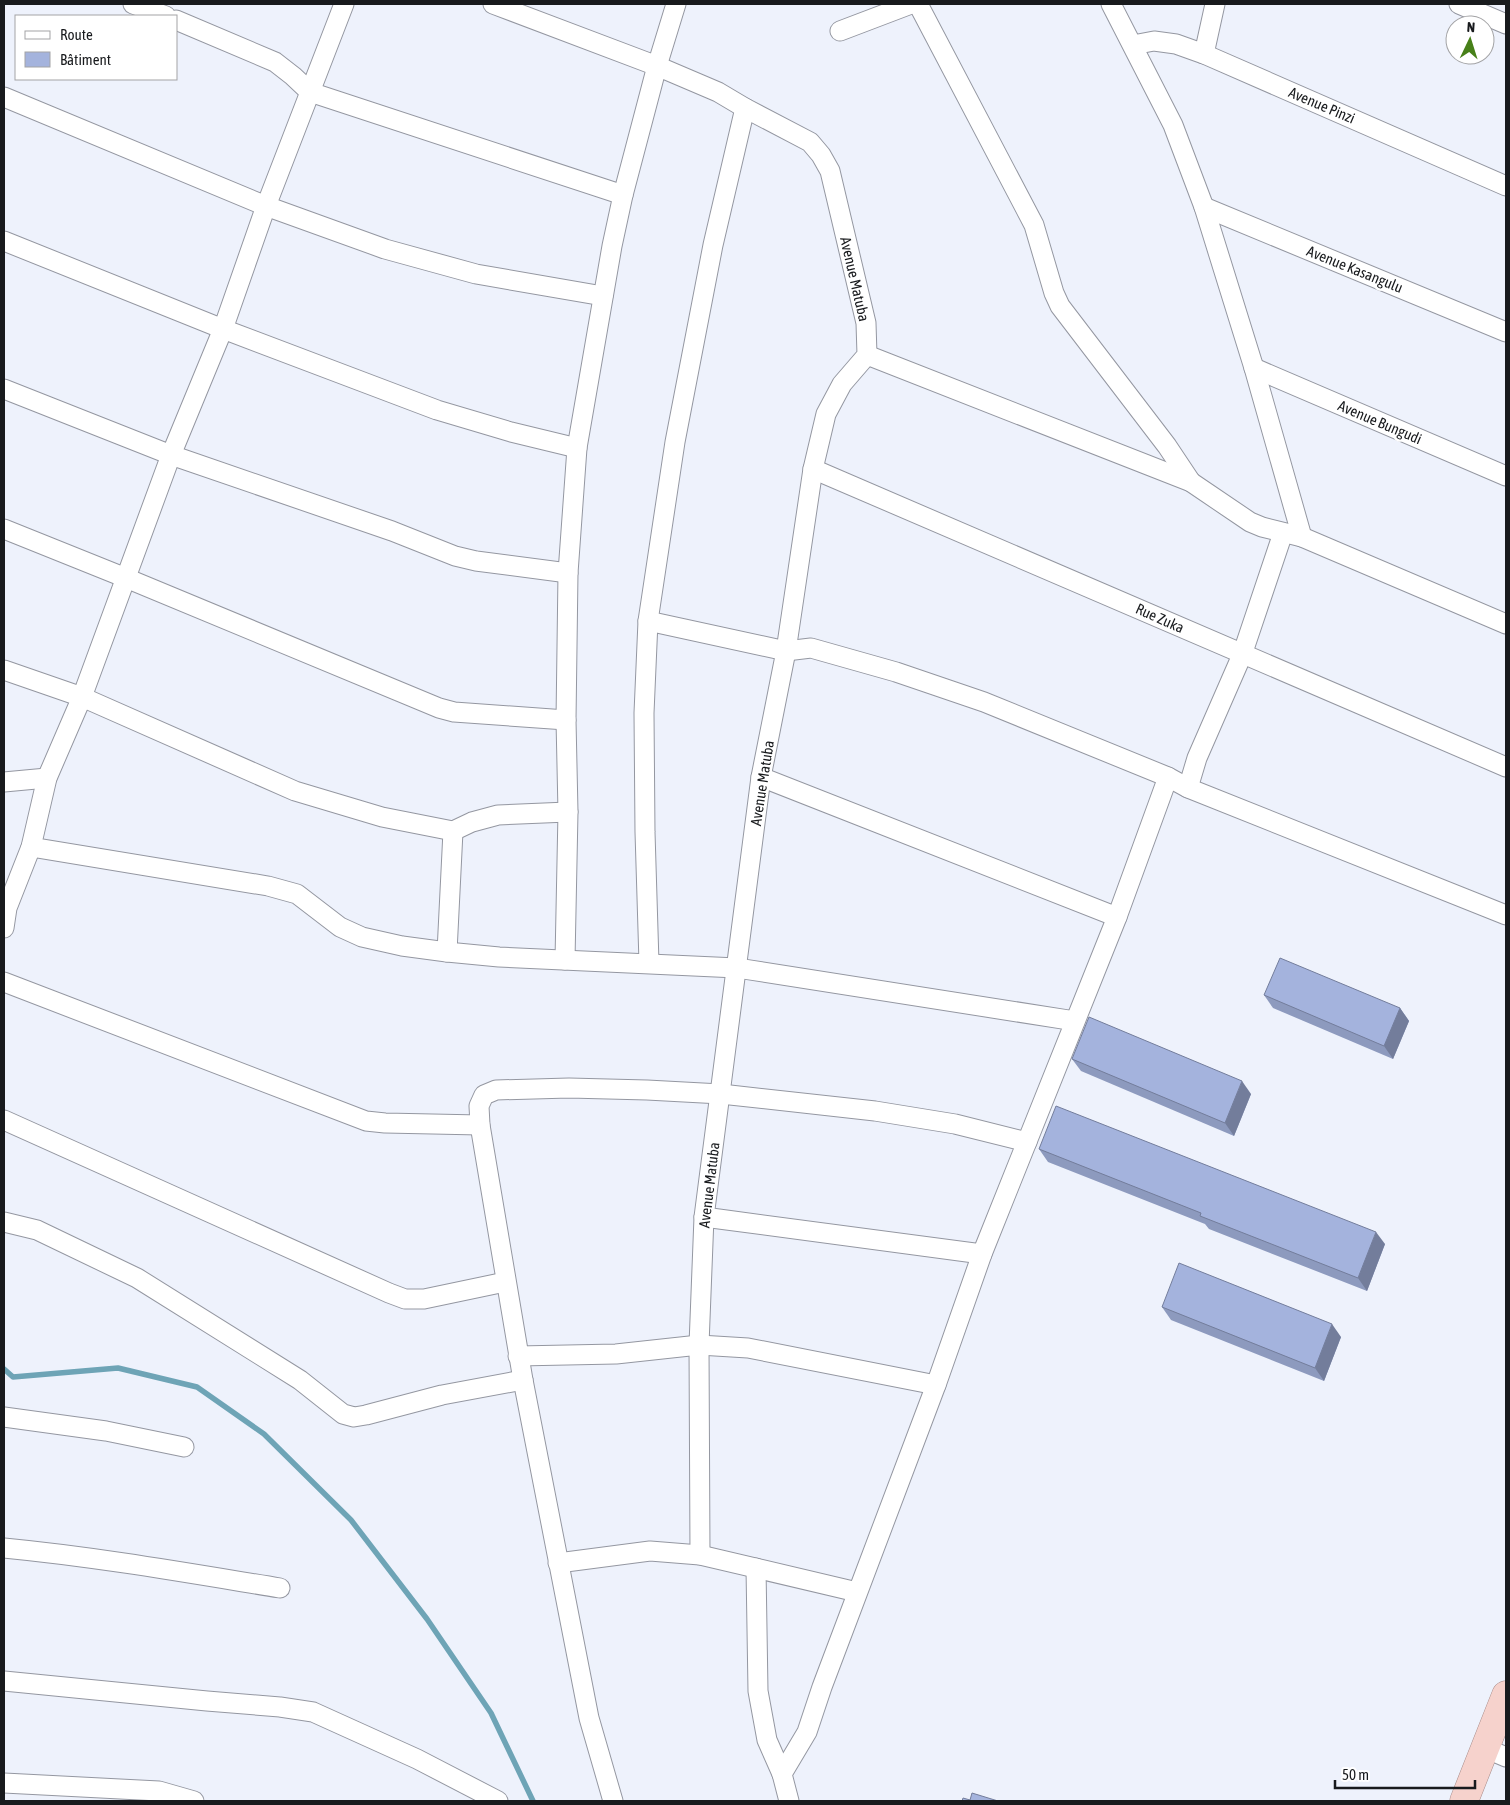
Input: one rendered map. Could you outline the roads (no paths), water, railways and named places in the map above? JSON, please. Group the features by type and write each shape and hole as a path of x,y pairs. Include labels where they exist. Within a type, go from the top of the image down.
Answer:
{"highway":[{"path":"1464,1801 1496,1753 1506,1695"}],"street":[{"path":"133,4 163,15"},
{"path":"4,928 6,907 31,846 47,778 82,697 171,455 223,329 266,206 344,4"},
{"name":"Avenue Matuba","path":"493,4 657,66 718,92 810,142 821,155 830,171 866,323 867,355 842,384 826,414 813,469 786,651 761,777 704,1217 699,1345 700,1555"},
{"path":"565,960 568,812 566,720 568,573 578,448 612,246 623,195 657,66 676,4"},
{"path":"840,31 911,4"},
{"path":"918,4 1034,225 1054,293 1060,306 1167,446 1191,482"},
{"path":"1111,4 1173,125 1204,207 1254,368 1302,537"},
{"path":"1204,54 1215,4"},
{"path":"1459,4 1506,24"},
{"path":"178,21 275,62 310,92 623,195"},
{"name":"Avenue Pinzi","path":"1133,45 1154,41 1176,44 1204,54 1506,186"},
{"path":"4,97 266,206 385,248 476,274 604,296"},
{"path":"648,963 644,723 648,621 675,442 713,245 745,108"},
{"name":"Avenue Kasangulu","path":"1204,207 1506,332"},
{"path":"4,241 223,329 436,410 511,432 578,448"},
{"path":"867,355 1191,482 1250,522 1302,537 1506,624"},
{"name":"Avenue Bungudi","path":"1254,368 1506,476"},
{"path":"4,389 171,455 392,531 455,556 476,561 568,573"},
{"name":"Rue Zuka","path":"813,469 1506,767"},
{"path":"4,529 438,708 454,712 566,720"},
{"path":"1188,788 1196,758 1242,654 1283,533"},
{"path":"648,621 786,651 811,648 896,672 984,702 1168,777 1188,788 1506,915"},
{"path":"4,670 82,697 295,791 382,817 453,831 472,822 498,816 568,812"},
{"path":"761,777 1117,917"},
{"path":"782,1774 807,1732 857,1592 936,1386 982,1254 1117,917 1168,777"},
{"path":"4,782 47,778"},
{"path":"447,952 453,831"},
{"path":"31,846 275,888 297,894 340,926 362,936 402,946 499,957 737,968 1075,1021"},
{"path":"4,982 366,1122 480,1125"},
{"path":"613,1801 589,1718 518,1356 480,1125 479,1106 484,1096 496,1090 598,1089 720,1094 875,1111 955,1124 1027,1142"},
{"path":"4,1120 389,1294 405,1299 424,1299 505,1282"},
{"path":"704,1217 982,1254"},
{"path":"4,1222 37,1230 137,1278 300,1380 343,1414 354,1417 366,1415 442,1395 523,1380"},
{"path":"518,1356 616,1354 699,1345 748,1348 936,1386"},
{"path":"4,1417 106,1431 184,1447"},
{"path":"4,1548 84,1556 280,1588"},
{"path":"558,1563 650,1551 700,1555 857,1592"},
{"path":"756,1568 758,1691 767,1740 782,1774 789,1801"},
{"path":"4,1682 280,1706 313,1712 417,1759 498,1801"},
{"path":"4,1783 159,1791 194,1801"}],"waterway":[{"path":"4,1369 13,1377 118,1368 197,1387 264,1434 351,1520 427,1619 491,1713 533,1801"}]}
